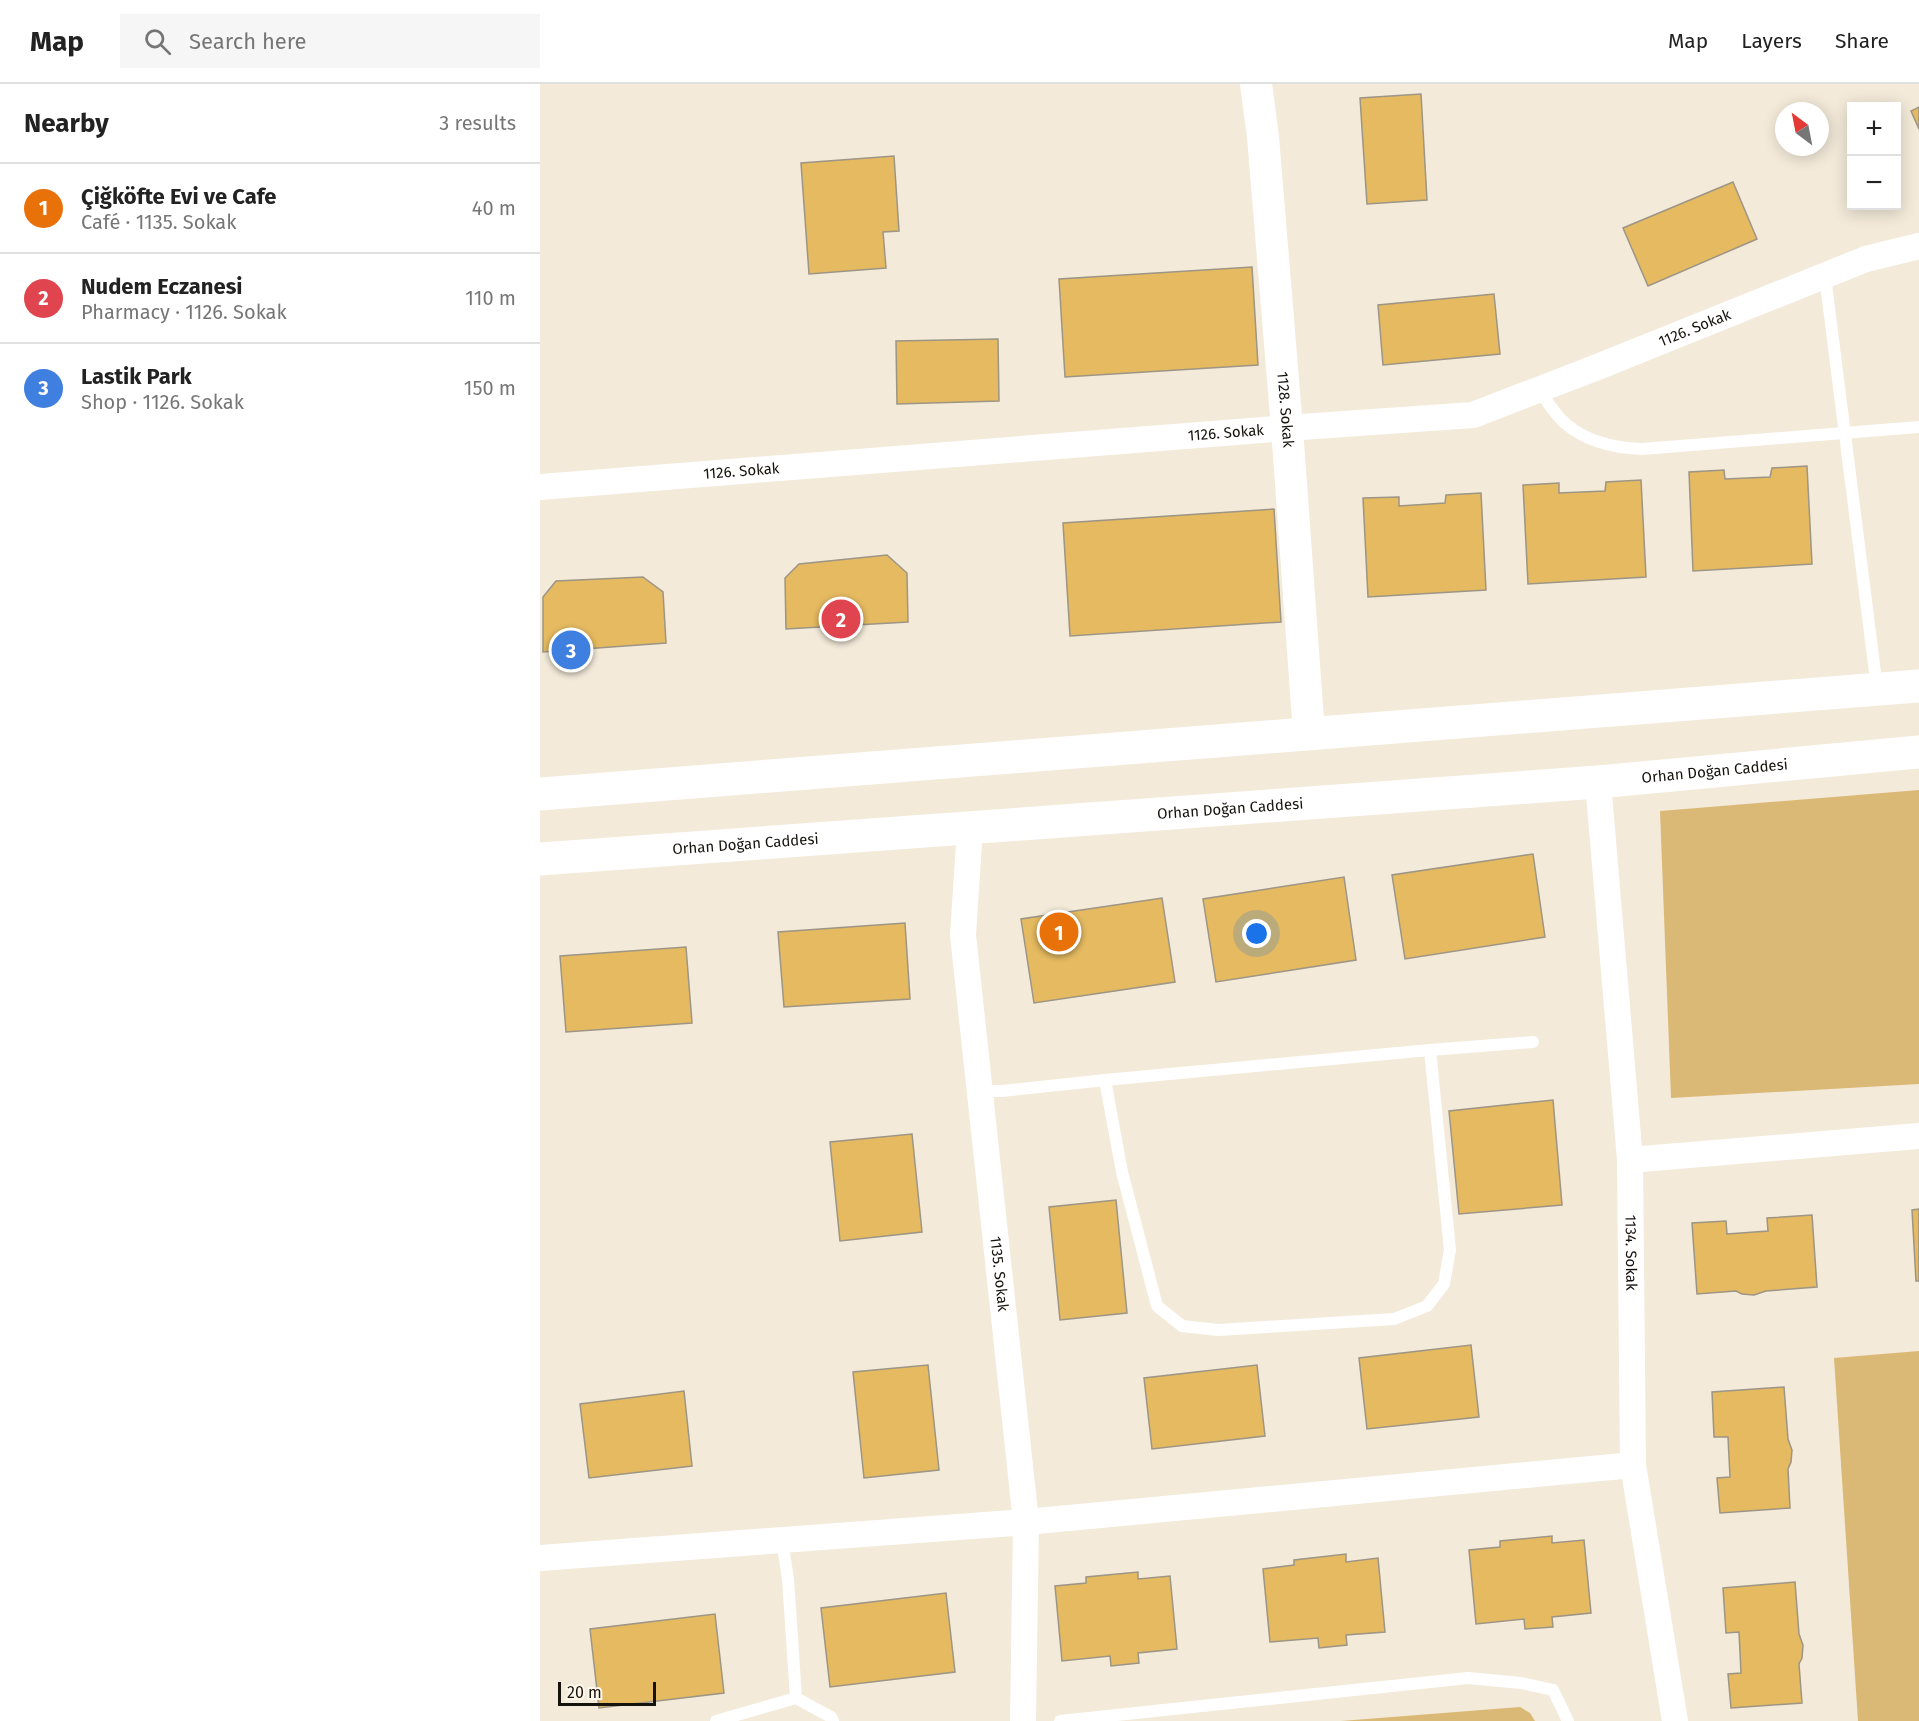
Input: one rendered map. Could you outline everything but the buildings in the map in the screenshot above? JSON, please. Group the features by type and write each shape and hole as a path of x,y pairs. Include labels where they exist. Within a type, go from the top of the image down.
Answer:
{"main road":[{"path":"540,794 1919,686"},
{"name":"Orhan Doğan Caddesi","path":"540,859 1598,782 1919,752"}],"street":[{"name":"1128. Sokak","path":"1256,84 1263,137 1287,428 1309,734"},
{"name":"1126. Sokak","path":"540,487 1473,415 1866,260 1919,246"},
{"name":"1134. Sokak","path":"1598,782 1630,1160 1633,1465 1676,1721"},
{"name":"1135. Sokak","path":"970,828 963,935 1026,1522 1023,1721"},
{"path":"1630,1160 1919,1136"},
{"path":"540,1558 1026,1522 1633,1465"}],"lane":[{"path":"1825,276 1877,689"},
{"path":"1539,390 1564,423 1579,433 1596,441 1628,448 1654,448 1919,427"},
{"path":"980,1091 1002,1091 1533,1042"},
{"path":"1105,1080 1122,1172 1157,1306 1182,1326 1218,1330 1394,1319 1427,1306 1443,1284 1450,1250 1430,1050"},
{"path":"782,1540 788,1579 796,1698"},
{"path":"1060,1721 1468,1678 1521,1683 1553,1690 1568,1721"},
{"path":"716,1721 796,1698 831,1717 832,1721"},
{"path":"1180,1707 1182,1721"}],"shaded area":[{"path":"1919,790 1919,1084 1671,1098 1660,811"},
{"path":"1919,1351 1919,1721 1858,1721 1834,1358"},
{"path":"1520,1707 1530,1713 1535,1721 1341,1721"}],"place":[{"name":"Nudem Eczanesi","path":"841,619"},
{"name":"Lastik Park","path":"571,650"},
{"name":"Çiğköfte Evi ve Cafe","path":"1059,932"}]}
